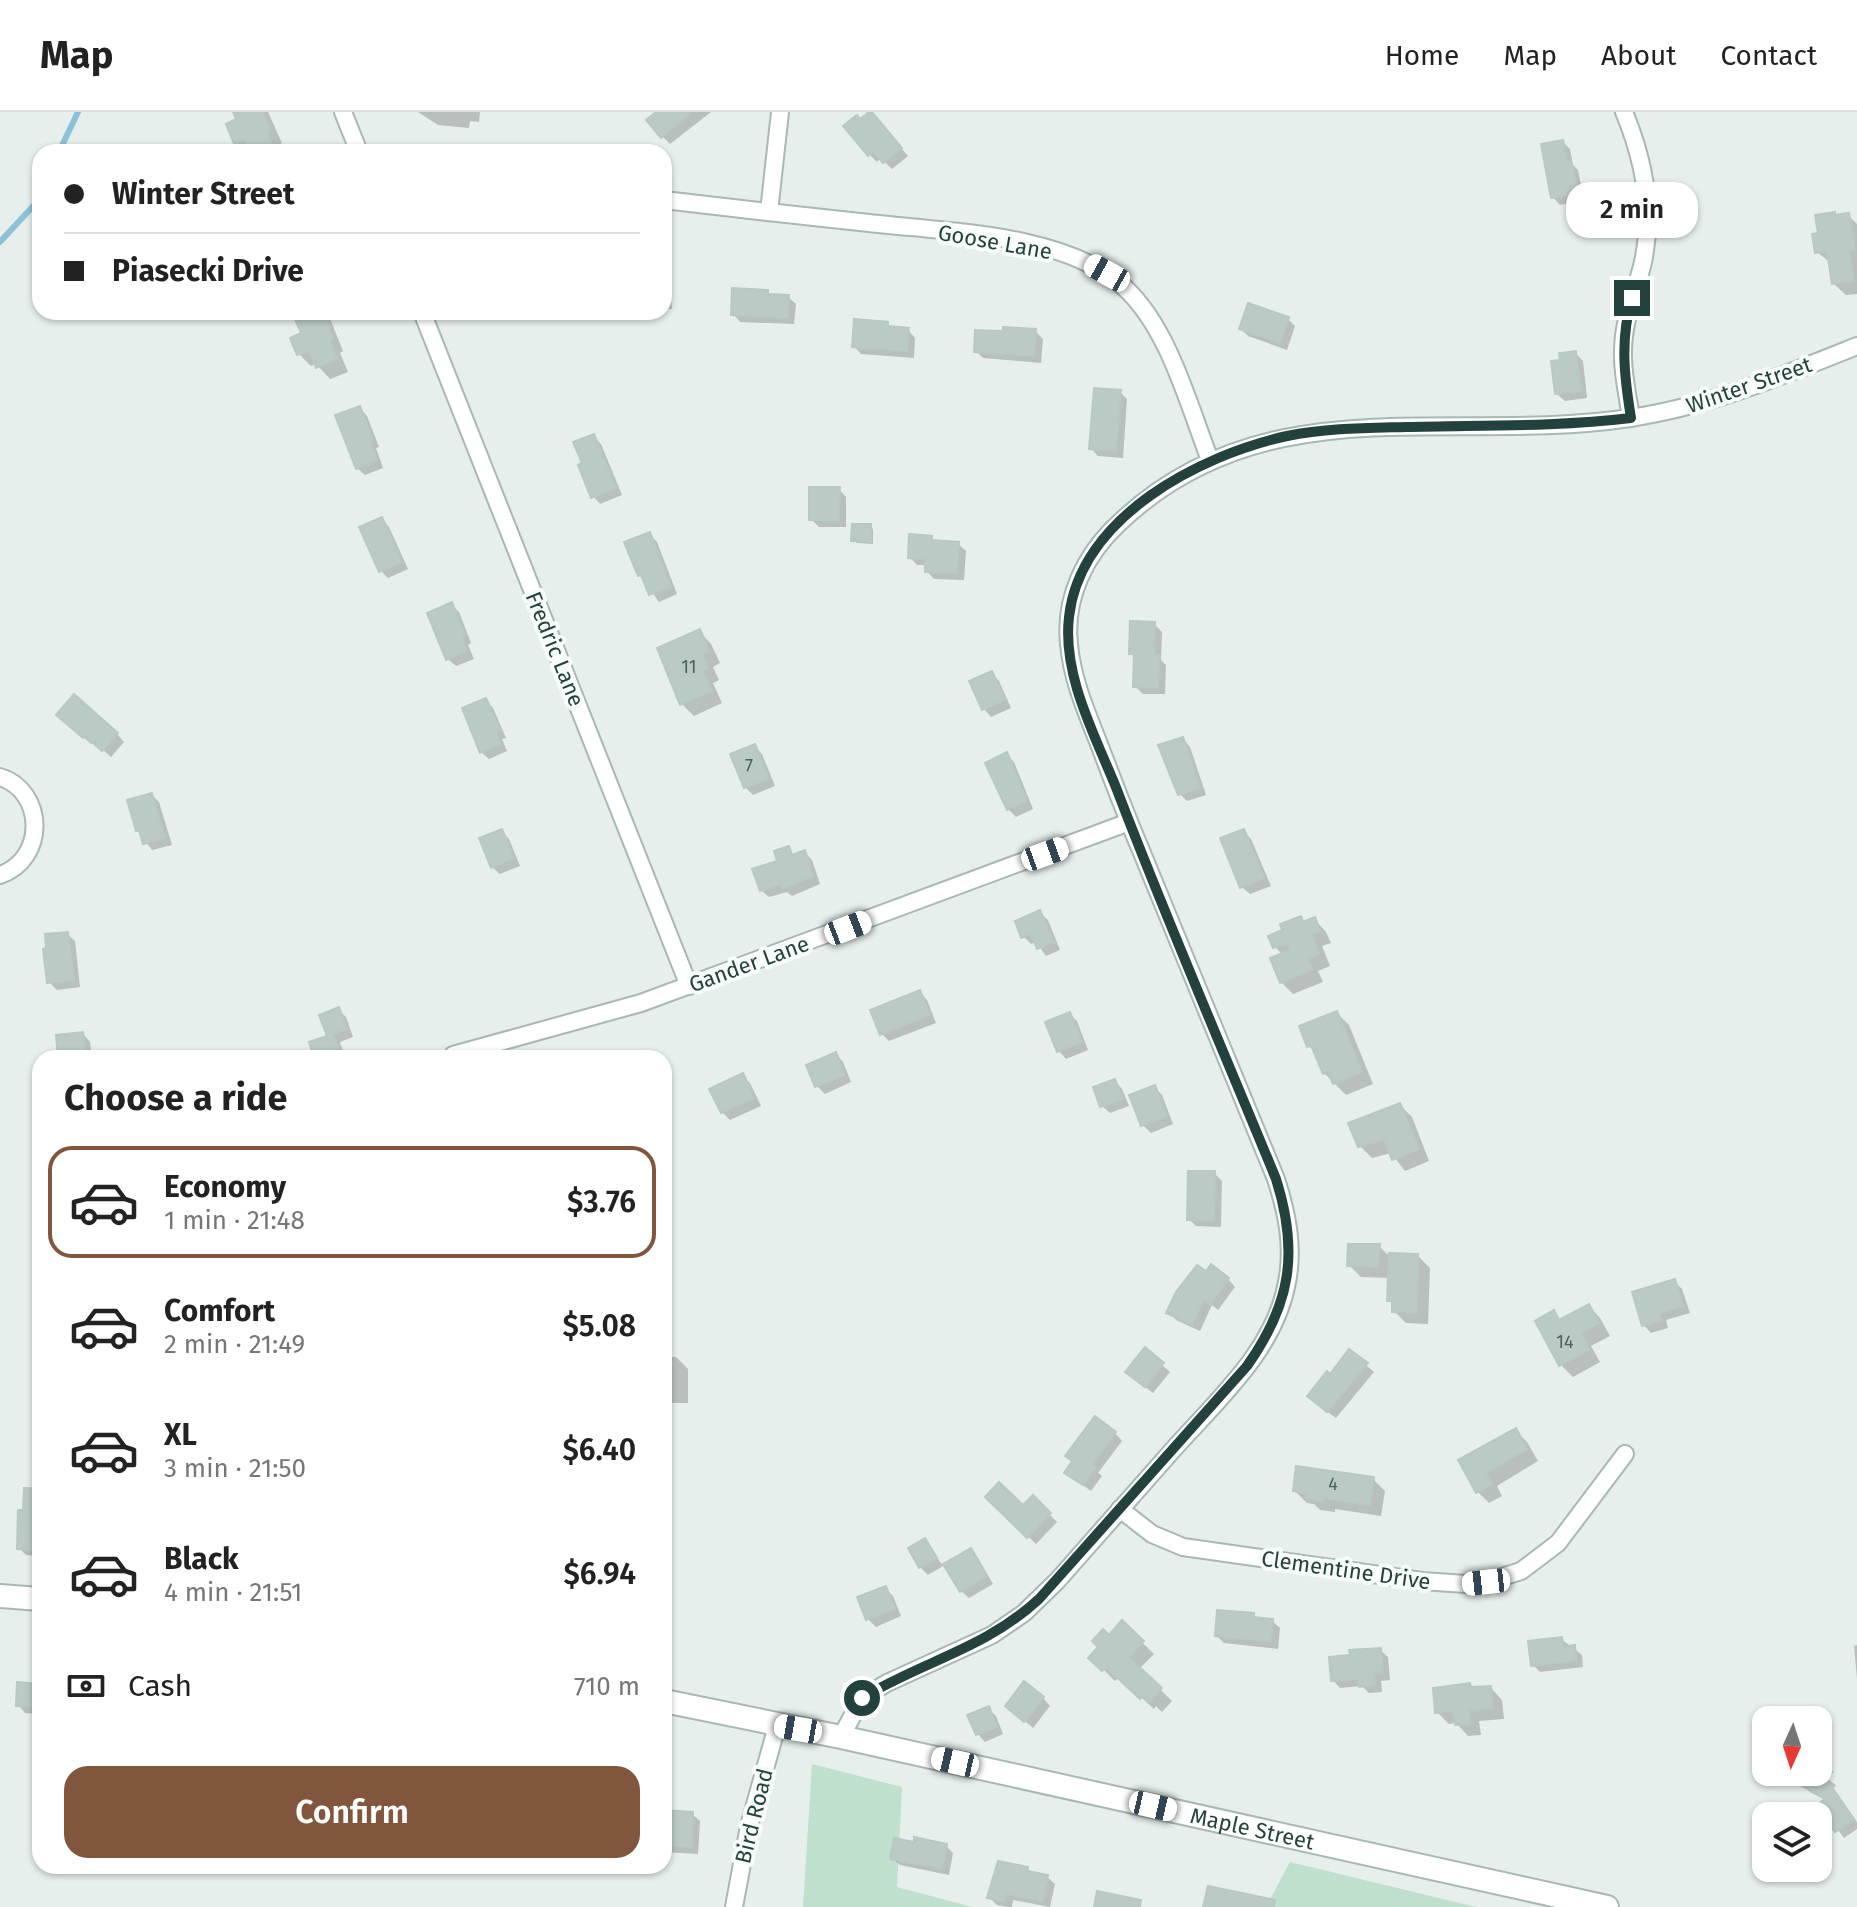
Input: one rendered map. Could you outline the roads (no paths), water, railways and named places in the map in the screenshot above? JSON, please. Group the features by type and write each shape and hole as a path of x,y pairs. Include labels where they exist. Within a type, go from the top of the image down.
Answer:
{"street":[{"path":"343,112 356,144"},
{"path":"769,212 780,112"},
{"path":"1624,112 1643,169 1648,218 1643,260 1628,313 1623,351 1631,418"},
{"name":"Goose Lane","path":"672,201 1015,240 1073,256 1107,273 1144,308 1162,338 1210,460"},
{"name":"Fredric Lane","path":"425,320 689,986"},
{"name":"Winter Street","path":"841,1737 862,1698 887,1683 974,1645 1024,1613 1057,1581 1247,1366 1262,1344 1282,1303 1287,1282 1288,1220 1276,1179 1078,690 1069,644 1069,614 1072,597 1085,565 1105,536 1136,507 1170,483 1210,460 1265,441 1348,428 1571,424 1631,418 1722,398 1857,346"},
{"path":"0,777 8,779 22,793 32,809 35,827 33,846 24,860 0,875"},
{"name":"Gander Lane","path":"471,1050 641,1003 1129,822"},
{"name":"Clementine Drive","path":"1120,1509 1152,1534 1183,1547 1422,1581 1486,1582 1512,1574 1547,1553 1569,1531 1625,1454"},
{"path":"0,1596 32,1598"},
{"name":"Maple Street","path":"672,1703 841,1737 1607,1907"},
{"name":"Bird Road","path":"734,1907 749,1826 777,1726"}],"waterway":[{"path":"63,144 78,112"},
{"path":"0,242 32,207"}]}
